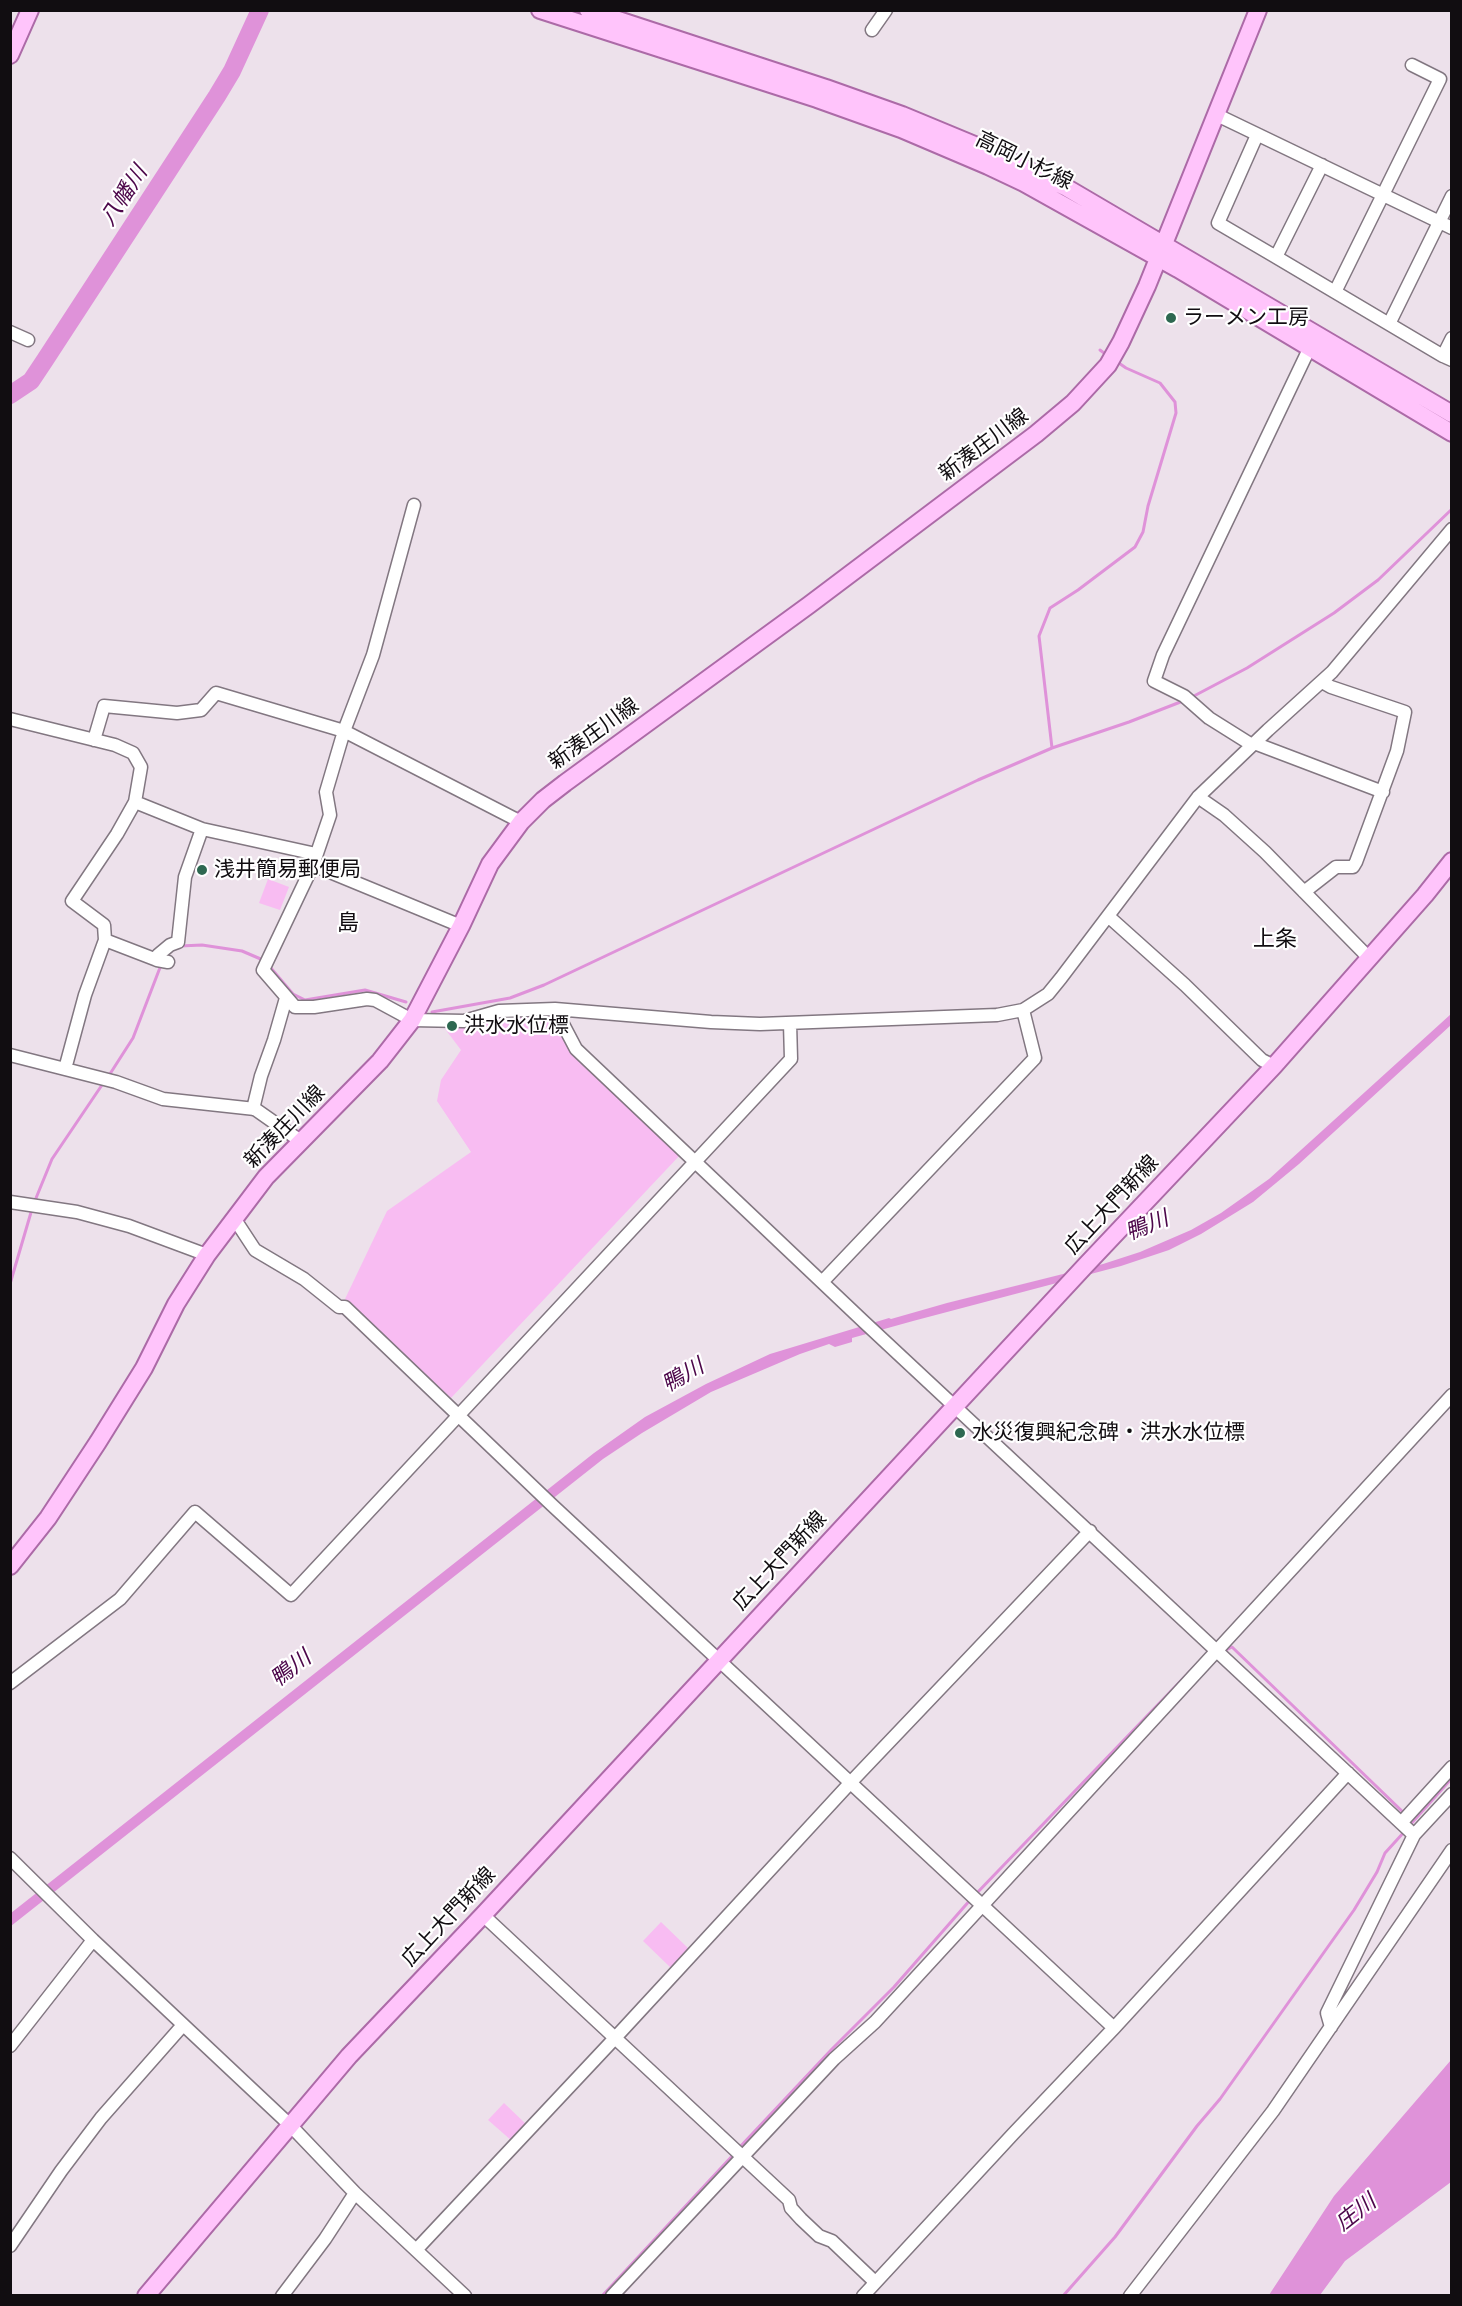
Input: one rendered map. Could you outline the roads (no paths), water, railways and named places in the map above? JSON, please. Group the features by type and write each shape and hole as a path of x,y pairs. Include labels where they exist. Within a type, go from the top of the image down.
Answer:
{"main road":[{"path":"10,55 30,10"},
{"name":"高岡小杉線","path":"540,10 817,99 901,129 1024,183 1160,251 1452,414"},
{"name":"高岡小杉線","path":"588,10 902,115 984,149 1067,188 1310,347 1452,433"},
{"name":"新湊庄川線","path":"10,1566 48,1518 98,1442 144,1368 176,1304 234,1218 266,1178 380,1061 412,1020 490,864 521,822 543,800 1036,435 1073,404 1108,365 1126,332 1217,115 1258,10"},
{"name":"広上大門新線","path":"146,2295 349,2056 1274,1066 1370,959 1452,861"}],"street":[{"path":"872,30 886,10"},
{"path":"1335,292 1383,195 1446,82 1412,65"},
{"path":"1217,115 1452,228"},
{"path":"1257,135 1218,223 1447,358 1452,338"},
{"path":"1276,257 1322,165"},
{"path":"1389,324 1452,196"},
{"path":"10,332 28,340"},
{"path":"1310,347 1163,655 1154,681 1184,696 1209,718 1253,744 1383,792"},
{"path":"414,506 373,655 344,732 326,792 330,815 315,860 263,970 295,1007 314,1007 367,999 375,1000 412,1020 464,1021 499,1011 555,1009 711,1023 790,1023 997,1015 1023,1010 1048,994 1198,797 1332,672 1452,529"},
{"path":"1304,892 1336,867 1353,867 1397,751 1405,712 1331,687 1322,681"},
{"path":"94,740 104,706 177,713 201,710 216,693 344,732 521,822"},
{"path":"10,719 116,745 133,753 141,767 135,802 117,834 72,901 104,925 105,940 85,995 65,1069"},
{"path":"1198,797 1232,823 1370,959"},
{"path":"135,802 202,830 315,860 461,926"},
{"path":"105,940 162,961 158,955 170,945 178,942 185,877 202,830"},
{"path":"1108,916 1185,985 1262,1060 1274,1066"},
{"path":"253,1109 286,998"},
{"path":"555,1009 576,1049 863,1321 1414,1834"},
{"path":"823,1281 1035,1058 1023,1010"},
{"path":"10,1683 120,1599 195,1512 291,1595 791,1059 790,1023"},
{"path":"10,1055 116,1082 163,1099 253,1109 302,1142"},
{"path":"10,1202 77,1212 129,1226 207,1255"},
{"path":"234,1218 255,1250 304,1279 339,1307 345,1307 538,1492 1114,2028"},
{"path":"612,2295 834,2059 874,2022 1452,1395"},
{"path":"416,2250 851,1782 1090,1531"},
{"path":"1401,1823 1452,1767"},
{"path":"863,2295 1114,2028 1348,1773"},
{"path":"1331,2027 1327,2013 1414,1834 1452,1794"},
{"path":"1130,2295 1273,2111 1452,1850"},
{"path":"10,1858 93,1940 291,2126 355,2193 465,2295"},
{"path":"483,1915 789,2200 790,2208 819,2236 832,2241 875,2282"},
{"path":"10,2046 93,1940"},
{"path":"10,2246 61,2171 101,2118 183,2025"},
{"path":"282,2295 325,2239 355,2193"}],"water":[{"path":"1451,1014 1451,1025 1299,1164 1253,1202 1201,1234 1169,1250 1121,1266 852,1338 852,1342 835,1347 829,1344 800,1354 711,1392 642,1433 603,1459 11,1926 11,1913 594,1453 645,1417 706,1384 770,1354 889,1318 1103,1264 1140,1252 1191,1230 1221,1213 1269,1179"},
{"name":"庄川","path":"1451,2060 1451,2182 1345,2261 1320,2295 1269,2295 1334,2196"}],"waterway":[{"name":"八幡川","path":"10,395 31,381 217,96 232,71 260,10"},
{"path":"1100,350 1108,356"},
{"path":"1052,748 1039,636 1050,608 1135,547 1143,532 1148,506 1176,413 1175,402 1160,383 1116,361"},
{"path":"1192,697 1247,668 1334,613 1378,580 1452,509"},
{"path":"432,1012 510,998 544,985 978,780 1052,748 1183,701"},
{"path":"180,946 202,945 242,951 263,960"},
{"path":"108,1077 133,1038 161,965"},
{"path":"270,967 293,994 305,1000 365,990 406,1002"},
{"path":"34,1203 52,1159 104,1082"},
{"path":"10,1284 32,1209"},
{"path":"1222,1652 1232,1647 1405,1814"},
{"path":"975,1895 1197,1664"},
{"path":"1409,1826 1452,1778"},
{"path":"1063,2296 1115,2237 1197,2126 1220,2099 1354,1910 1377,1872 1385,1853 1405,1831"},
{"path":"738,2149 894,1987 971,1899"},
{"path":"602,2296 734,2154"}],"place":[{"name":"ラーメン工房","path":"1171,318"},
{"name":"浅井簡易郵便局","path":"202,870"},
{"name":"洪水水位標","path":"452,1026"},
{"name":"水災復興紀念碑・洪水水位標","path":"960,1433"}],"district":[{"name":"島","path":"348,924"},
{"name":"上条","path":"1275,940"}],"water label":[{"name":"鴨川","path":"1147,1226"},
{"name":"鴨川","path":"683,1376"},
{"name":"鴨川","path":"291,1669"}]}
